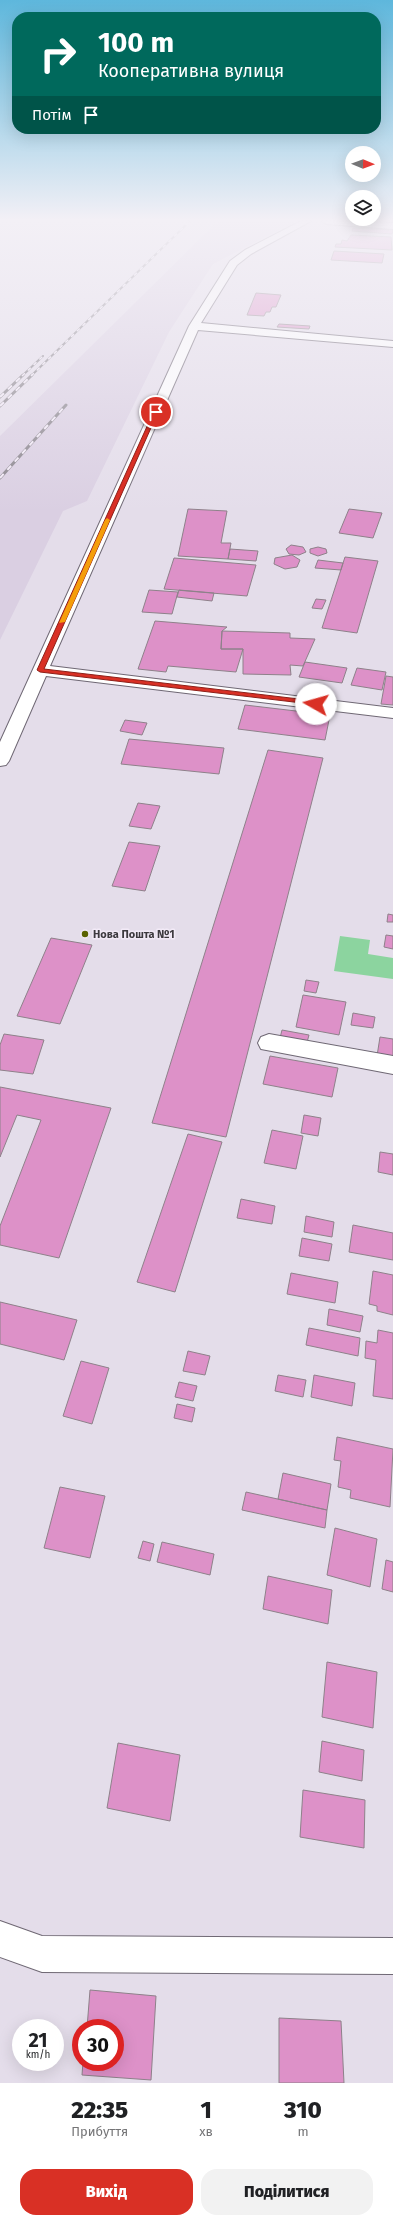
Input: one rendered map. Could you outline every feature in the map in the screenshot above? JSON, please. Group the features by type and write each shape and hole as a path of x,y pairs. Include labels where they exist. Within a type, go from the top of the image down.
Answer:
{"street":[{"path":"0,761 194,326 199,318"},
{"path":"194,326 393,344"},
{"path":"40,670 393,713"},
{"path":"269,1043 393,1065"},
{"path":"0,1939 42,1954 393,1956"}],"shaded area":[{"path":"119,318 178,318 169,332 87,501 63,511 0,640 0,436"}],"green space":[{"path":"340,936 370,940 368,954 393,958 393,979 334,971"}],"building":[{"path":"279,324 310,326 309,329 277,327"},
{"path":"188,509 227,511 221,543 231,543 228,559 178,556"},
{"path":"349,509 382,513 373,538 339,533"},
{"path":"291,545 303,547 306,552 299,555 289,554 286,549"},
{"path":"318,547 326,549 327,553 318,556 310,553 310,549"},
{"path":"230,549 258,551 256,561 228,559"},
{"path":"292,555 300,560 297,567 285,569 274,564 275,558"},
{"path":"345,557 378,561 357,633 322,628"},
{"path":"174,558 256,565 247,596 164,589"},
{"path":"318,560 343,563 341,570 315,568"},
{"path":"149,590 178,592 172,614 142,612"},
{"path":"179,590 214,593 212,601 177,597"},
{"path":"316,599 326,600 322,609 312,608"},
{"path":"155,621 227,627 222,631 221,649 243,649 236,672 168,666 166,672 138,669"},
{"path":"222,631 290,633 290,638 315,639 303,666 290,665 291,675 243,674 243,649 221,649"},
{"path":"305,662 347,668 342,683 299,677"},
{"path":"357,668 386,672 382,690 351,685"},
{"path":"386,676 393,677 393,705 381,704"},
{"path":"245,705 330,715 325,740 238,729"},
{"path":"125,720 147,723 142,735 120,731"},
{"path":"129,739 224,748 219,774 121,764"},
{"path":"268,750 323,758 226,1137 152,1123"},
{"path":"138,803 160,806 151,829 129,826"},
{"path":"129,842 160,846 145,891 112,886"},
{"path":"388,914 393,915 393,922 387,922"},
{"path":"386,935 393,936 393,949 384,947"},
{"path":"51,938 92,945 60,1024 17,1016"},
{"path":"306,980 319,982 316,993 304,991"},
{"path":"303,995 346,1002 339,1035 296,1027"},
{"path":"353,1013 375,1017 373,1028 351,1025"},
{"path":"282,1030 309,1035 306,1046 279,1042"},
{"path":"4,1034 44,1040 33,1074 0,1070 0,1045"},
{"path":"380,1037 393,1039 393,1058 377,1056"},
{"path":"270,1056 338,1068 332,1097 263,1084"},
{"path":"0,1087 111,1108 59,1258 0,1245 0,1226 41,1120 17,1115 0,1157"},
{"path":"304,1115 321,1118 318,1136 301,1133"},
{"path":"272,1130 303,1136 296,1169 264,1163"},
{"path":"188,1134 222,1142 175,1292 137,1282"},
{"path":"380,1152 393,1154 393,1175 378,1172"},
{"path":"241,1199 275,1206 272,1224 237,1218"},
{"path":"306,1216 334,1222 332,1237 304,1232"},
{"path":"353,1225 393,1233 393,1260 349,1252"},
{"path":"302,1238 332,1244 329,1261 299,1256"},
{"path":"373,1271 393,1275 393,1315 377,1311 377,1306 369,1304"},
{"path":"291,1273 338,1282 335,1303 287,1294"},
{"path":"0,1302 77,1320 64,1360 0,1344"},
{"path":"329,1309 363,1316 360,1332 327,1325"},
{"path":"309,1328 360,1338 358,1356 306,1345"},
{"path":"378,1330 393,1333 393,1399 373,1396 376,1360 365,1358 366,1341 377,1343"},
{"path":"188,1351 210,1356 205,1375 183,1371"},
{"path":"81,1361 109,1368 92,1424 63,1416"},
{"path":"278,1375 306,1380 303,1397 275,1391"},
{"path":"314,1375 355,1383 352,1406 311,1397"},
{"path":"179,1382 197,1386 193,1401 175,1397"},
{"path":"177,1404 195,1408 192,1422 174,1418"},
{"path":"337,1437 393,1449 390,1507 350,1498 351,1490 338,1487 341,1461 334,1460"},
{"path":"283,1473 331,1484 327,1510 278,1499"},
{"path":"60,1487 105,1496 90,1558 44,1548"},
{"path":"246,1492 327,1510 325,1528 242,1510"},
{"path":"335,1528 377,1539 370,1587 327,1575"},
{"path":"143,1541 154,1544 150,1561 138,1558"},
{"path":"162,1542 214,1554 210,1575 157,1562"},
{"path":"386,1560 393,1562 393,1592 382,1589"},
{"path":"268,1576 332,1590 328,1624 263,1609"},
{"path":"327,1662 377,1672 373,1728 322,1717"},
{"path":"322,1741 364,1750 362,1781 319,1772"},
{"path":"118,1743 180,1755 170,1821 107,1808"},
{"path":"303,1790 365,1800 364,1848 300,1837"},
{"path":"90,1990 156,1996 151,2080 82,2075 82,2071 124,2071 124,2019 88,2019"},
{"path":"279,2018 341,2021 344,2083 279,2083"}],"railway":[{"path":"31,376 90,318"},
{"path":"22,376 43,356"},
{"path":"0,397 23,375"},
{"path":"0,406 32,375"},
{"path":"0,478 66,405"}],"slow traffic":[{"path":"62,622 107,520"}],"place":[{"name":"Нова Пошта №1","path":"85,934"}],"route":[{"path":"156,412 40,670 316,704"}]}
